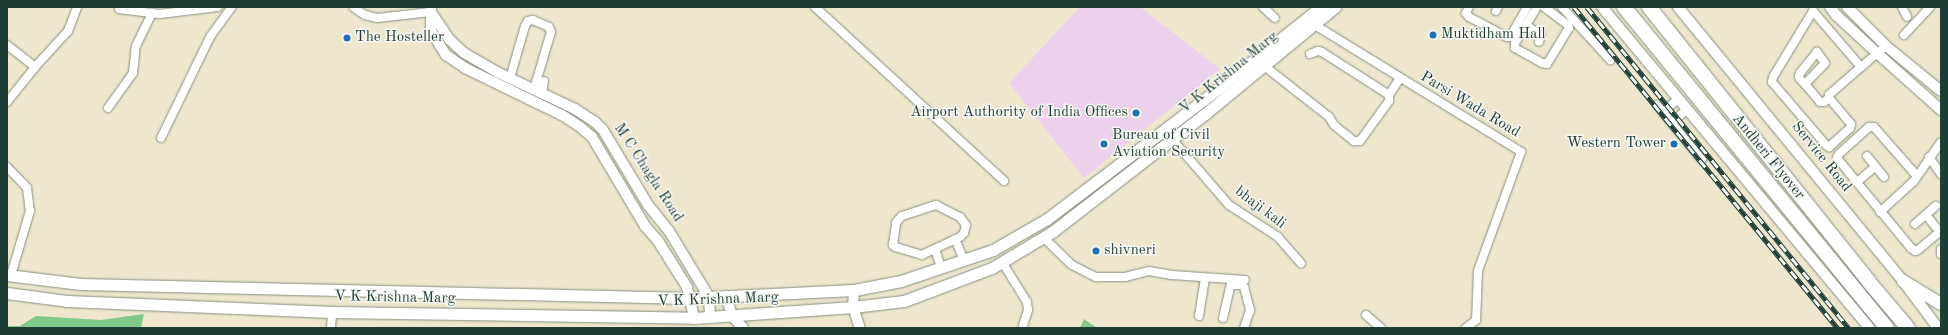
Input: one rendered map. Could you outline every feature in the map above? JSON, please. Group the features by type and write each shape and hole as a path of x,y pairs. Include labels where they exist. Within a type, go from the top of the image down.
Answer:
{"highway":[{"name":"Andheri Flyover","path":"1624,7 1887,328"},
{"name":"Andheri Flyover","path":"1649,7 1869,282 1908,328"}],"main road":[{"name":"V K Krishna Marg","path":"7,293 71,301 332,312 694,318 853,307 904,301 992,268 1043,237 1172,139 1263,65 1310,21 1321,7"},
{"name":"V K Krishna Marg","path":"9,275 74,284 690,298 854,290 901,281 993,250 1047,219 1310,21 1335,7"},
{"path":"1903,281 1941,304"},
{"path":"71,301 74,284"}],"street":[{"path":"7,102 35,67 68,31 77,7"},
{"path":"119,9 160,14 218,7"},
{"path":"161,138 210,37 232,7"},
{"path":"352,7 365,15 377,18 431,10"},
{"path":"815,7 1004,181"},
{"path":"1263,7 1275,18"},
{"path":"1469,7 1466,13 1468,17 1507,37 1510,37 1526,7"},
{"path":"1537,7 1515,43 1515,48 1542,63 1547,64 1570,28 1544,7"},
{"path":"1562,7 1610,60"},
{"path":"1602,7 1869,328"},
{"name":"Service Road","path":"1678,7 1903,281 1938,328"},
{"path":"1830,7 1877,53 1941,110"},
{"path":"1847,7 1886,46 1941,92"},
{"path":"1902,7 1907,17"},
{"path":"1904,35 1930,7"},
{"name":"M C Chagla Road","path":"431,10 455,46 497,77 510,78 519,88 538,91 575,109 603,130 648,206 669,231 709,297 710,318"},
{"path":"1829,98 1851,124 1850,128 1828,146 1772,82 1773,77 1812,12 1814,12 1861,67"},
{"path":"108,108 133,73 136,46 152,13"},
{"path":"510,78 524,26 528,21 533,20 550,27 551,32 538,91"},
{"name":"Parsi Wada Road","path":"1310,21 1521,152 1478,271 1476,320 1466,328"},
{"path":"1526,25 1541,35 1539,42"},
{"path":"7,45 35,67"},
{"path":"1805,84 1820,102 1824,102 1829,98 1830,94 1886,46"},
{"path":"1310,54 1318,51 1322,52 1389,95"},
{"path":"1263,65 1329,117 1334,125 1354,141 1360,141 1389,100 1389,95 1400,78"},
{"path":"1913,84 1921,75"},
{"path":"497,77 519,88 562,115 592,137 638,215 658,241 687,287 694,318"},
{"path":"538,91 544,81"},
{"path":"1663,112 1678,98"},
{"path":"1657,105 1702,160"},
{"path":"1672,123 1687,109"},
{"path":"584,130 594,122"},
{"path":"1917,176 1874,126 1870,127 1839,154 1837,158 1880,212 1914,251 1918,250 1941,232 1926,215"},
{"name":"bhaji kali","path":"1172,139 1229,205 1278,237 1301,263"},
{"path":"602,152 613,145"},
{"path":"1880,212 1914,181 1929,158 1939,148"},
{"path":"1867,156 1884,177"},
{"path":"1929,158 1941,174"},
{"path":"1857,182 1875,166"},
{"path":"7,167 26,188 30,211 9,275"},
{"path":"939,205 960,217 966,225 964,233 956,239 935,249 919,255 895,247 896,223 902,216 939,205"},
{"path":"1915,224 1936,206"},
{"path":"1043,237 1072,265 1096,277 1124,277 1149,271 1237,282 1244,287 1249,308 1244,328"},
{"path":"956,239 964,260"},
{"path":"935,249 942,268"},
{"path":"1941,249 1941,254"},
{"path":"1002,262 1027,302 1028,310 1023,325"},
{"path":"1198,316 1205,278"},
{"path":"1223,318 1237,282"},
{"path":"854,290 853,307 860,328"},
{"path":"726,296 732,316 743,328"},
{"path":"331,328 332,312"},
{"path":"1366,314 1381,328"}],"shaded area":[{"path":"1080,7 1140,7 1220,69 1084,178 1009,83"}],"green space":[{"path":"144,314 141,328 7,328 7,326 20,326 36,316 101,320"},
{"path":"1084,319 1097,328 1080,328"}],"railway":[{"path":"1574,7 1838,328"},
{"path":"1587,7 1849,328"}],"place":[{"name":"Muktidham Hall","path":"1433,35"},
{"name":"The Hosteller","path":"347,38"},
{"name":"Airport Authority of India Offices","path":"1136,113"},
{"name":"Bureau of Civil Aviation Security","path":"1104,144"},
{"name":"Western Tower","path":"1674,144"},
{"name":"shivneri","path":"1096,251"}]}
